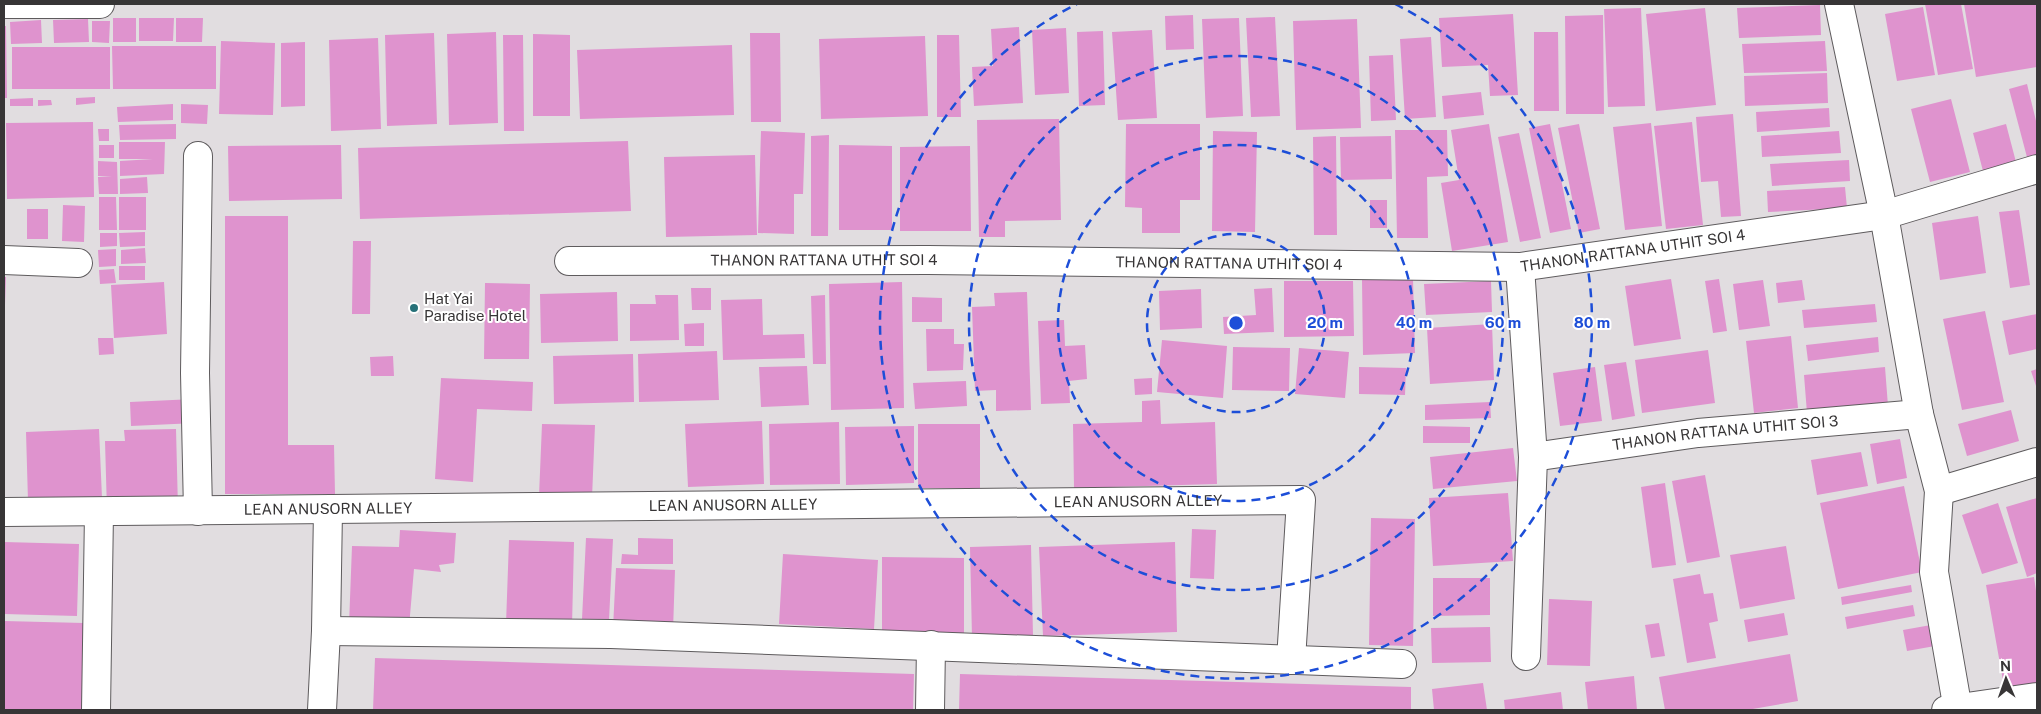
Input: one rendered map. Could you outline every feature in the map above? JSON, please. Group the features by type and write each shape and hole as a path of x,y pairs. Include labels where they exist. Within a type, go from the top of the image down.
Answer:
{"street":[{"path":"4,4 100,4"},
{"path":"1839,4 1884,215 1919,414 1939,491 1934,572 1954,709 2037,697"},
{"path":"198,156 195,373 198,511"},
{"name":"THANON RATTANA UTHIT SOI 4","path":"569,261 928,260 1520,267 1884,215 2037,169"},
{"path":"4,260 78,262"},
{"path":"1520,267 1533,457 1526,656"},
{"name":"THANON RATTANA UTHIT SOI 3","path":"1533,457 1698,433 1919,414"},
{"path":"1939,491 2037,462"},
{"name":"LEAN ANUSORN ALLEY","path":"4,512 1301,500 1291,660"},
{"path":"322,710 326,632 328,510"},
{"path":"96,710 99,512"},
{"path":"326,632 611,634 1402,664"},
{"path":"930,710 931,645"}],"building":[{"path":"1925,4 1961,4 1973,69 1938,75"},
{"path":"1964,4 2037,4 2037,67 1976,77"},
{"path":"1820,5 1821,35 1739,38 1737,8"},
{"path":"1923,7 1935,75 1897,81 1885,14"},
{"path":"1641,8 1645,106 1608,107 1604,9"},
{"path":"1705,8 1716,105 1656,111 1646,14"},
{"path":"1513,14 1518,95 1490,96 1488,65 1442,67 1439,18"},
{"path":"1193,15 1194,49 1166,50 1165,16"},
{"path":"1603,15 1604,114 1566,114 1565,16"},
{"path":"1275,17 1280,116 1251,117 1246,18"},
{"path":"113,18 136,18 136,42 113,42"},
{"path":"139,18 174,18 173,41 139,41"},
{"path":"176,18 203,18 202,42 176,42"},
{"path":"1239,18 1243,116 1206,118 1202,19"},
{"path":"88,19 89,42 54,43 53,20"},
{"path":"1357,19 1361,128 1296,130 1293,21"},
{"path":"41,20 42,43 11,44 10,22"},
{"path":"92,21 110,21 109,43 92,42"},
{"path":"4,26 6,26 7,98 4,98"},
{"path":"1019,27 1023,103 974,106 972,67 993,66 991,29"},
{"path":"1066,28 1069,93 1035,95 1032,30"},
{"path":"1152,30 1157,118 1118,120 1112,32"},
{"path":"1103,31 1105,105 1079,106 1077,32"},
{"path":"496,32 498,123 449,125 447,34"},
{"path":"1534,32 1558,32 1559,111 1534,111"},
{"path":"434,33 437,124 387,126 385,35"},
{"path":"750,33 780,33 781,122 751,122"},
{"path":"533,34 570,35 570,116 533,116"},
{"path":"503,35 523,35 524,131 504,131"},
{"path":"937,35 959,35 961,117 937,117"},
{"path":"925,36 928,116 821,119 819,39"},
{"path":"1431,37 1436,117 1405,119 1400,39"},
{"path":"378,38 381,129 331,131 329,40"},
{"path":"221,41 275,43 273,115 219,114"},
{"path":"1825,41 1827,71 1744,73 1742,44"},
{"path":"305,42 305,106 281,107 281,43"},
{"path":"732,45 734,115 580,119 577,50"},
{"path":"112,46 216,46 216,89 113,89"},
{"path":"12,47 110,47 110,89 12,89"},
{"path":"1393,55 1396,120 1371,121 1369,56"},
{"path":"1827,73 1828,103 1745,106 1744,76"},
{"path":"2027,84 2037,125 2037,159 2028,161 2009,89"},
{"path":"1481,92 1484,115 1444,119 1442,96"},
{"path":"95,97 95,103 76,105 76,98"},
{"path":"33,98 33,106 10,106 10,99"},
{"path":"1951,99 1970,172 1930,182 1911,109"},
{"path":"38,100 51,100 52,105 38,106"},
{"path":"173,104 173,120 118,122 117,107"},
{"path":"181,104 208,105 207,124 181,123"},
{"path":"1829,108 1830,127 1757,132 1756,112"},
{"path":"1733,114 1741,216 1721,217 1718,181 1701,182 1696,117"},
{"path":"1059,119 1061,220 1005,221 1005,237 979,237 977,120"},
{"path":"93,122 94,197 7,199 6,123"},
{"path":"1692,122 1703,225 1666,229 1654,126"},
{"path":"1651,123 1662,226 1625,230 1613,127"},
{"path":"176,124 176,139 120,140 119,125"},
{"path":"1126,124 1200,124 1200,200 1180,200 1180,233 1142,233 1142,208 1125,207"},
{"path":"1489,124 1508,242 1452,251 1441,183 1459,180 1451,130"},
{"path":"1550,124 1571,229 1550,233 1529,128"},
{"path":"1579,124 1600,229 1579,233 1558,128"},
{"path":"2006,124 2016,162 1983,171 1973,133"},
{"path":"98,129 109,129 109,141 99,141"},
{"path":"1395,130 1447,130 1448,176 1427,177 1428,238 1397,238"},
{"path":"761,131 805,133 803,194 794,194 794,234 758,233"},
{"path":"1213,131 1257,132 1255,232 1212,231"},
{"path":"1839,131 1841,153 1762,157 1761,136"},
{"path":"1519,133 1541,238 1520,242 1498,137"},
{"path":"829,135 828,236 811,236 811,136"},
{"path":"1336,136 1337,235 1314,235 1313,137"},
{"path":"1391,136 1392,179 1341,180 1340,137"},
{"path":"628,141 631,211 360,219 358,148"},
{"path":"119,142 165,142 164,174 120,176 120,161 153,159 119,159"},
{"path":"99,145 114,145 114,158 99,158"},
{"path":"341,145 342,199 229,201 228,146"},
{"path":"839,145 892,146 892,230 839,230"},
{"path":"970,146 971,231 900,231 900,147"},
{"path":"755,155 757,235 666,237 664,157"},
{"path":"1849,160 1850,181 1772,186 1770,164"},
{"path":"98,161 117,162 118,194 99,194 98,177 112,176 98,176"},
{"path":"147,177 148,193 120,194 120,179"},
{"path":"1845,187 1847,208 1768,212 1767,191"},
{"path":"99,197 116,197 117,230 99,230"},
{"path":"119,197 146,197 146,230 119,230"},
{"path":"1370,200 1387,200 1387,228 1370,228"},
{"path":"63,205 85,206 84,242 62,241"},
{"path":"27,209 48,209 48,239 27,239"},
{"path":"2019,210 2030,285 2010,288 1999,212"},
{"path":"225,216 288,216 288,445 334,445 335,494 225,494"},
{"path":"1978,216 1986,273 1940,280 1932,223"},
{"path":"145,232 145,246 120,247 119,233"},
{"path":"100,233 117,233 117,246 100,247"},
{"path":"353,241 371,241 370,314 352,314"},
{"path":"145,248 146,263 121,264 121,250"},
{"path":"116,249 116,266 99,267 98,250"},
{"path":"119,266 145,266 145,280 119,280"},
{"path":"114,269 116,283 100,284 99,270"},
{"path":"4,277 6,277 5,305 4,305"},
{"path":"1413,279 1415,353 1363,355 1362,280"},
{"path":"1671,279 1681,339 1634,346 1625,286"},
{"path":"1719,279 1727,331 1713,333 1705,281"},
{"path":"1763,280 1770,326 1739,330 1733,284"},
{"path":"1802,280 1805,300 1778,303 1776,283"},
{"path":"1284,281 1353,281 1354,336 1284,337"},
{"path":"1491,281 1492,312 1426,315 1424,284"},
{"path":"164,282 167,334 114,338 111,285"},
{"path":"902,282 904,408 831,410 829,284"},
{"path":"485,283 530,284 529,359 484,359"},
{"path":"691,288 711,288 711,310 692,310"},
{"path":"1272,288 1274,332 1224,334 1223,317 1256,315 1254,289"},
{"path":"1201,289 1202,328 1160,330 1159,291"},
{"path":"617,292 618,341 541,343 540,294"},
{"path":"1027,292 1031,410 996,411 996,390 975,391 972,307 995,306 994,293"},
{"path":"655,295 678,295 679,340 630,341 630,304 656,304"},
{"path":"825,295 826,364 813,364 811,296"},
{"path":"912,297 942,298 942,322 912,322"},
{"path":"762,299 763,335 804,334 805,358 723,360 721,300"},
{"path":"1875,304 1877,322 1804,328 1802,310"},
{"path":"1985,311 2004,402 1962,410 1943,319"},
{"path":"2037,314 2037,349 2009,355 2002,321"},
{"path":"1064,320 1065,346 1085,345 1087,379 1069,381 1070,403 1041,404 1038,321"},
{"path":"704,323 704,346 685,346 684,324"},
{"path":"1492,324 1494,380 1430,384 1427,328"},
{"path":"926,329 954,329 954,344 964,344 963,370 927,371"},
{"path":"1791,336 1798,408 1754,413 1746,341"},
{"path":"1878,337 1879,352 1808,361 1806,345"},
{"path":"98,338 113,338 114,354 99,355"},
{"path":"1162,340 1227,346 1223,398 1157,392"},
{"path":"1233,347 1290,348 1289,391 1232,390"},
{"path":"1299,348 1349,352 1345,398 1295,394"},
{"path":"1708,350 1715,403 1642,413 1635,360"},
{"path":"717,351 719,400 639,402 638,354"},
{"path":"633,354 634,402 554,404 553,356"},
{"path":"393,356 394,376 371,376 370,357"},
{"path":"1626,362 1635,416 1612,420 1604,365"},
{"path":"807,366 809,405 761,407 759,367"},
{"path":"1359,367 1406,368 1405,395 1359,394"},
{"path":"1595,367 1602,421 1560,426 1553,373"},
{"path":"1885,367 1888,406 1807,413 1804,375"},
{"path":"2037,369 2037,389 2031,371"},
{"path":"441,378 533,382 532,411 477,409 473,482 435,479"},
{"path":"1152,378 1152,394 1135,395 1134,379"},
{"path":"966,381 967,406 915,409 913,383"},
{"path":"194,399 196,423 131,426 130,402"},
{"path":"1160,400 1161,424 1215,422 1217,484 1074,488 1073,424 1142,422 1142,401"},
{"path":"1490,402 1491,418 1425,420 1425,405"},
{"path":"2011,410 2019,441 1967,456 1958,424"},
{"path":"762,421 764,484 688,487 685,424"},
{"path":"839,422 840,484 770,485 769,424"},
{"path":"542,424 595,425 592,498 539,496"},
{"path":"918,424 980,424 980,488 918,488"},
{"path":"914,426 914,483 846,485 845,427"},
{"path":"1423,426 1470,427 1470,443 1423,443"},
{"path":"99,429 102,498 28,501 26,432"},
{"path":"176,429 178,509 107,511 105,441 125,441 124,430"},
{"path":"1900,439 1907,478 1877,484 1870,444"},
{"path":"1513,448 1517,481 1433,489 1430,457"},
{"path":"1861,452 1868,486 1817,495 1811,460"},
{"path":"1705,475 1720,557 1687,563 1672,481"},
{"path":"1665,483 1676,565 1652,568 1641,487"},
{"path":"1904,486 1922,572 1838,589 1820,503"},
{"path":"1508,493 1513,561 1433,566 1429,498"},
{"path":"2037,498 2037,573 2027,577 2006,507"},
{"path":"1998,503 2018,563 1982,574 1962,515"},
{"path":"1371,518 1415,519 1413,646 1369,645"},
{"path":"1192,529 1216,530 1214,579 1190,578"},
{"path":"400,530 456,533 454,563 439,565 441,572 414,569 409,627 349,625 352,546 399,547"},
{"path":"586,538 613,539 609,620 582,619"},
{"path":"638,538 673,539 673,564 621,564 622,554 638,555"},
{"path":"509,540 574,542 572,626 506,624"},
{"path":"4,542 79,544 77,616 4,614"},
{"path":"1175,542 1177,632 1043,636 1039,547"},
{"path":"1031,545 1033,636 972,638 970,547"},
{"path":"1786,546 1795,599 1740,609 1730,555"},
{"path":"783,554 878,560 874,629 779,624"},
{"path":"882,557 964,558 964,634 882,635"},
{"path":"616,568 675,570 673,631 613,628"},
{"path":"1700,574 1704,594 1713,593 1718,621 1709,623 1716,658 1687,663 1673,579"},
{"path":"2034,577 2037,598 2037,687 2005,692 1986,585"},
{"path":"1433,578 1490,578 1490,615 1433,616"},
{"path":"1911,585 1912,592 1842,605 1841,597"},
{"path":"1549,599 1592,601 1590,666 1547,665"},
{"path":"1913,605 1915,616 1847,629 1845,617"},
{"path":"1784,613 1788,635 1748,642 1744,620"},
{"path":"4,621 84,623 82,710 4,710"},
{"path":"1659,623 1665,656 1651,658 1645,625"},
{"path":"1931,625 1935,646 1907,651 1903,630"},
{"path":"1490,627 1491,662 1432,663 1431,628"},
{"path":"1790,654 1798,701 1747,710 1665,710 1659,677"},
{"path":"375,658 914,674 913,710 373,710"},
{"path":"960,674 1411,687 1411,710 959,710"},
{"path":"1634,676 1637,710 1588,710 1585,682"},
{"path":"1483,683 1487,710 1434,710 1432,689"},
{"path":"1561,692 1563,710 1505,710 1504,700"}],"place":[{"name":"Hat Yai Paradise Hotel","path":"414,308"}]}
